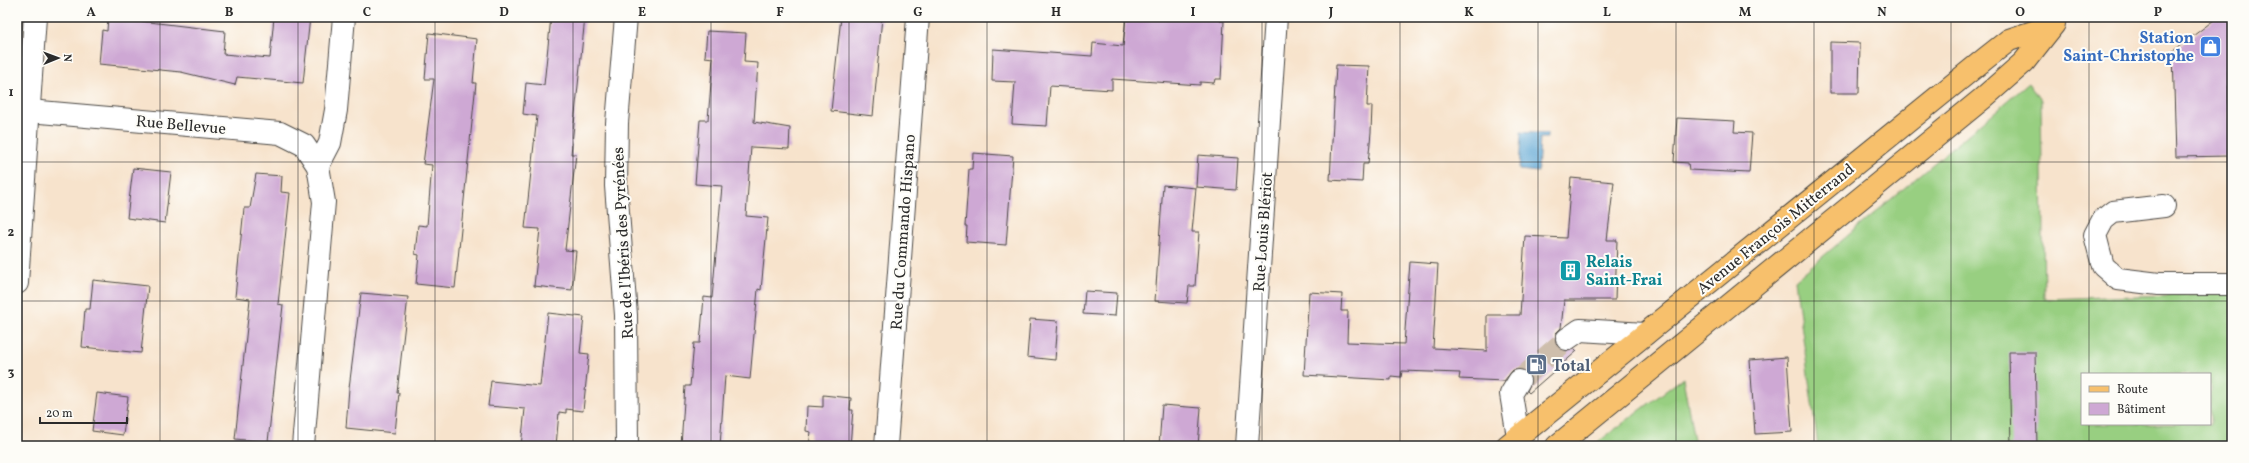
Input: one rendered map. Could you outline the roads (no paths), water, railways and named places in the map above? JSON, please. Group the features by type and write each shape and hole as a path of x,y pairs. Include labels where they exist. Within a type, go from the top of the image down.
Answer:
{"main road":[{"name":"Avenue François Mitterrand","path":"1512,442 2009,40 2053,20"},
{"name":"Avenue François Mitterrand","path":"1570,442 1982,99 2024,62 2053,20"}],"street":[{"path":"17,283 36,17"},
{"path":"318,166 330,143 344,17"},
{"name":"Rue de l'Ibéris des Pyrénées","path":"626,17 616,123 616,186 626,315 627,446"},
{"name":"Rue du Commando Hispano","path":"886,446 918,17"},
{"name":"Rue Louis Blériot","path":"1247,446 1276,17"},
{"name":"Rue Bellevue","path":"29,110 280,133 304,145 318,166 324,202 303,446"},
{"path":"2164,206 2113,212 2103,220 2095,235 2103,266 2118,279 2125,280 2159,284 2232,284"},
{"path":"1567,339 1580,330 1645,334"},
{"path":"1512,442 1511,394 1519,381"}],"water":[{"path":"1521,132 1547,134 1547,138 1540,138 1538,172 1519,170"}],"tunnel":[{"path":"1519,381 1567,339"}],"place":[{"name":"Station Saint-Christophe","path":"2210,46"},
{"name":"Relais Saint-Frai","path":"1570,270"},
{"name":"Total","path":"1537,365"}]}
